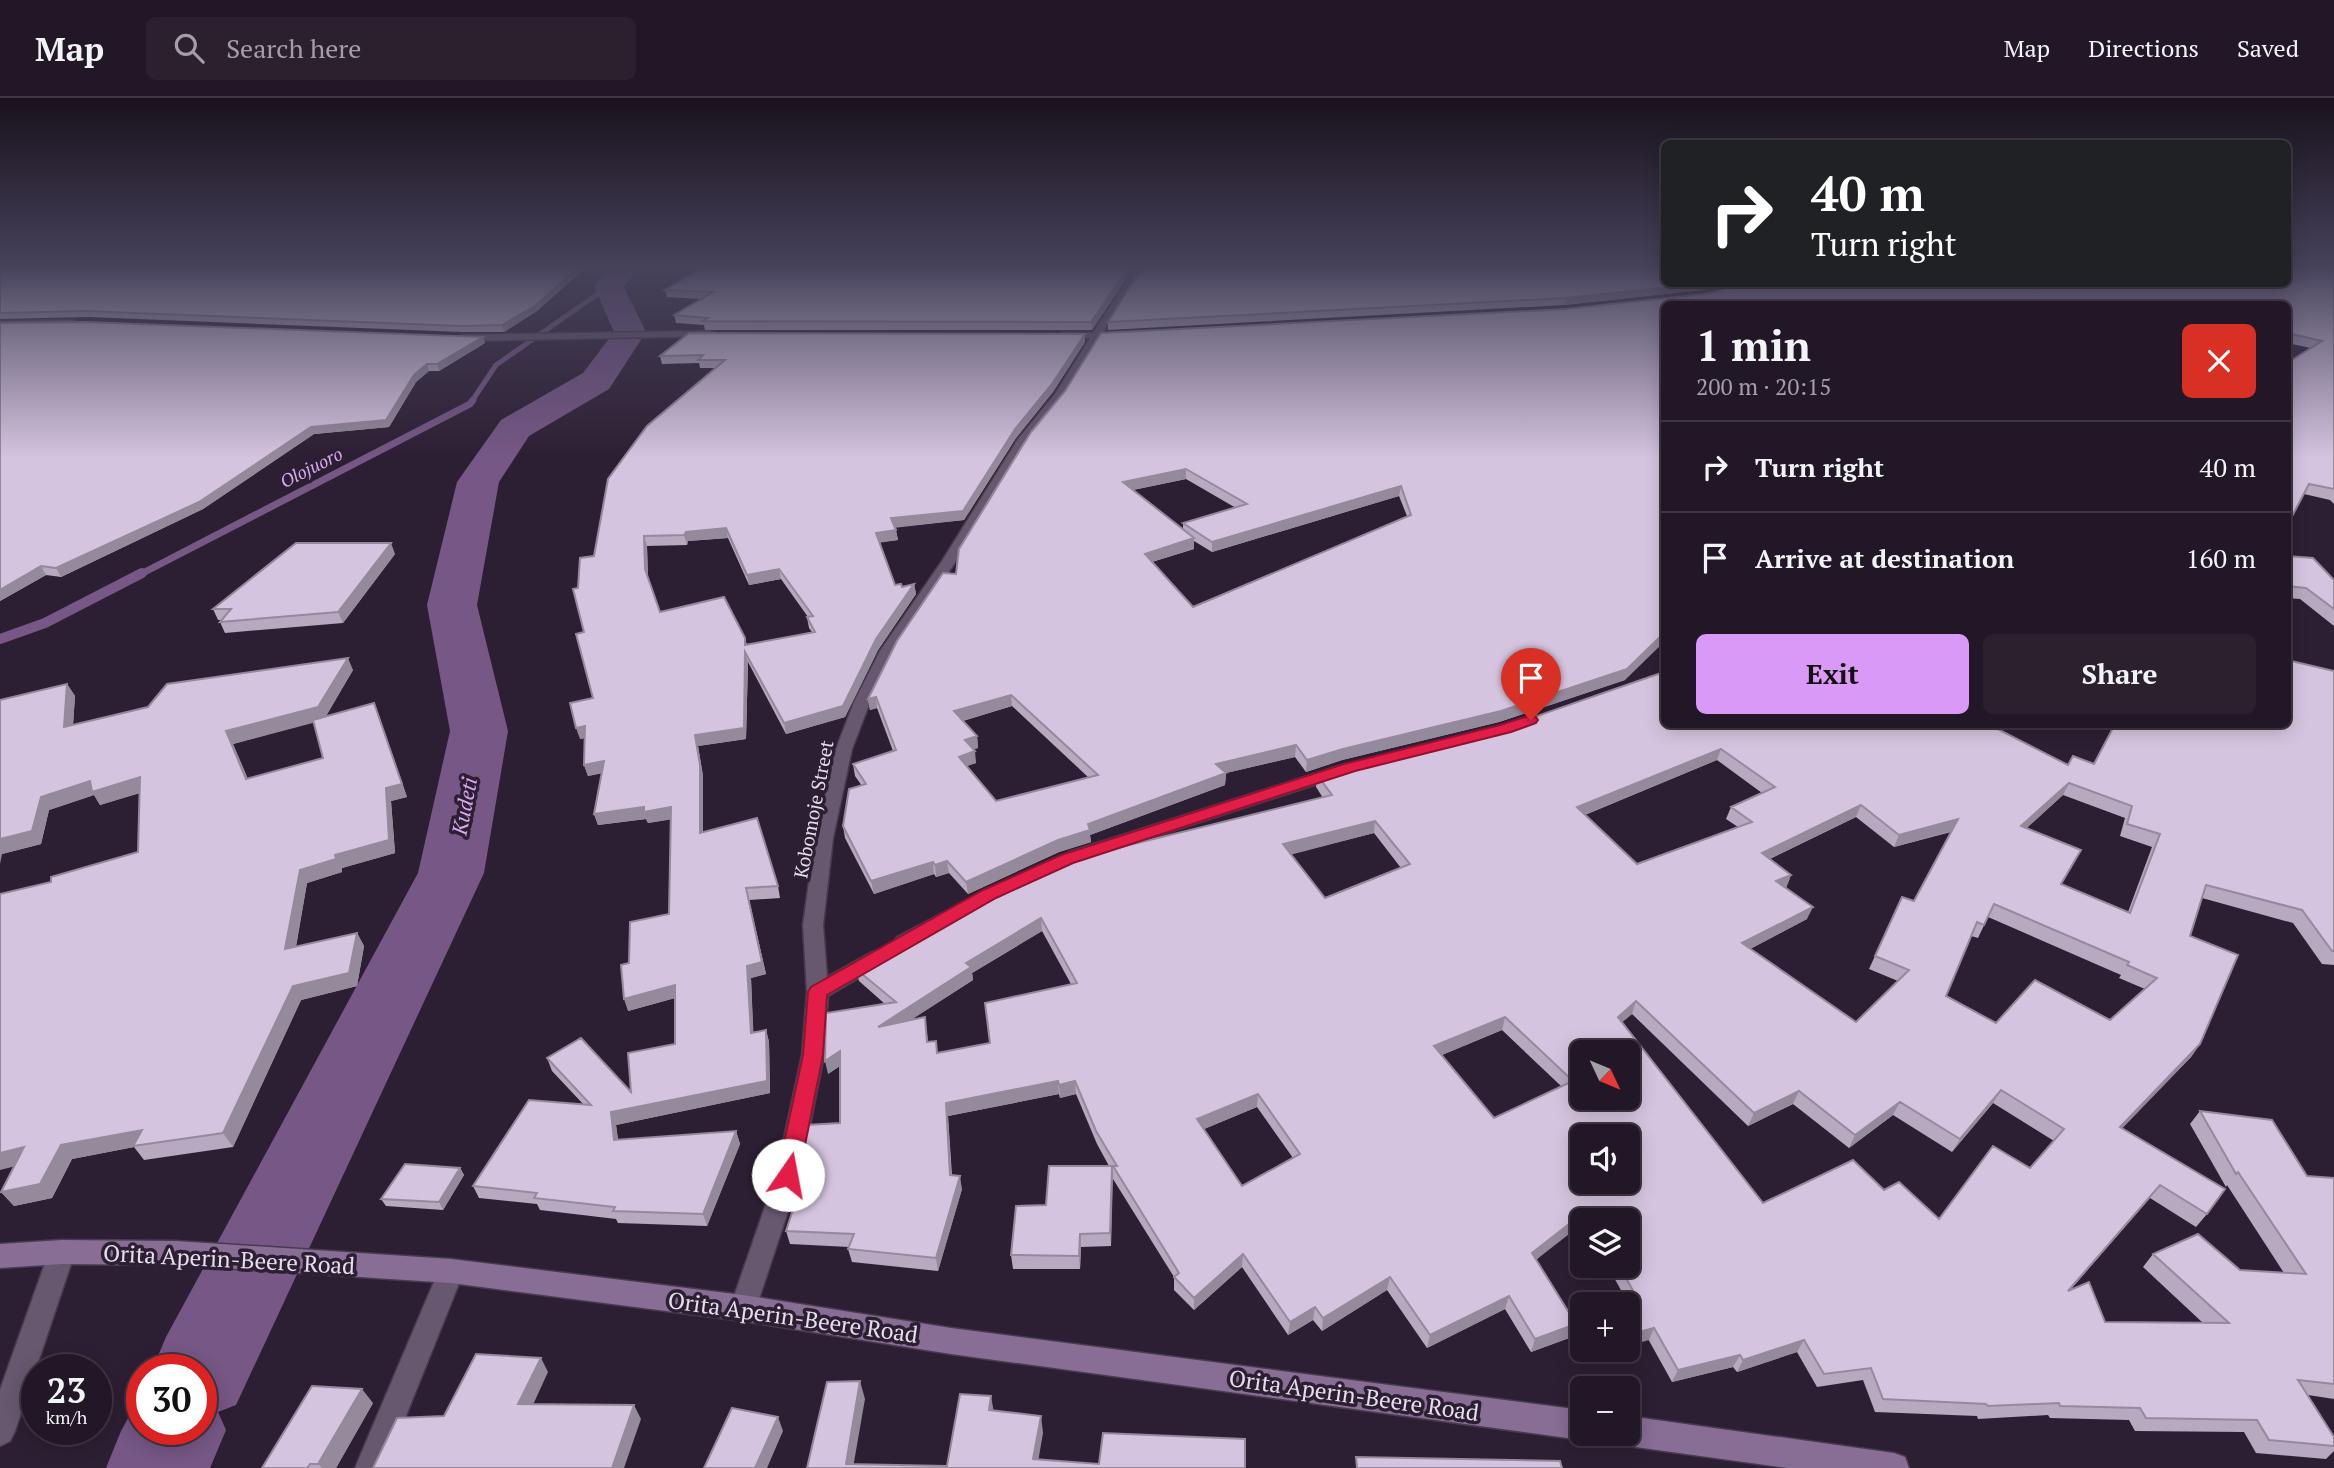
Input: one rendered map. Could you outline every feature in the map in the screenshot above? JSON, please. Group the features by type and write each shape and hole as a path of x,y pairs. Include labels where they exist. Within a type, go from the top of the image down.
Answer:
{"main road":[{"name":"Orita Aperin-Beere Road","path":"0,1256 62,1252 176,1253 451,1270 743,1308 965,1343 1570,1423"},
{"path":"1640,1433 1756,1457 1894,1468"}],"street":[{"name":"Kobomoje Street","path":"743,1308 788,1175 813,1055 818,992 813,925 824,838 844,749 862,702 888,651 949,561 1024,439 1059,396 1100,331"},
{"path":"449,338 716,334"},
{"path":"1057,336 1139,334"},
{"path":"1056,864 1362,764"},
{"path":"818,992 989,894 1023,879"},
{"path":"0,1431 62,1252"},
{"path":"370,1468 451,1270"}],"building":[{"path":"0,331 322,331 483,337 437,364 427,364 414,375 386,420 311,427 199,502 56,568 41,566 0,590"},
{"path":"1661,331 1661,636 1627,669 1501,711 1307,760 1296,745 1216,764 1226,773 1088,824 1090,830 1058,840 966,882 947,861 935,865 933,862 871,881 843,826 849,789 866,784 853,764 896,750 876,697 868,699 897,641 943,573 956,574 959,549 1031,432 1065,391 1101,333","holes":["1186,469 1247,504 1183,523 1212,542 1401,486 1411,515 1193,607 1145,554 1194,538 1123,482","1011,695 1098,775 996,801 959,757 975,751 965,740 977,736 954,711"]},
{"path":"2291,331 2334,331 2334,489 2309,484 2291,518 2291,360 2322,341 2291,334"},
{"path":"689,333 1085,334 1052,384 1015,429 963,511 891,518 896,530 876,533 895,585 901,584 902,587 914,584 876,639 843,706 784,723 745,652 744,728 695,735 700,765 700,833 757,818 778,886 746,888 762,962 747,966 751,1033 766,1030 767,1081 611,1112 614,1140 736,1131 703,1214 613,1211 615,1207 534,1198 537,1193 473,1186 529,1100 591,1105 547,1058 581,1038 631,1092 628,1053 675,1044 675,985 624,999 621,965 629,963 630,922 669,914 671,807 644,812 644,807 594,814 604,761 584,765 585,726 576,728 570,703 593,698 576,634 584,632 573,589 578,588 580,558 594,556 608,479 647,426 725,360 698,360 703,355 660,356","holes":["726,528 747,575 779,569 813,616 807,617 815,632 745,645 745,638 724,597 660,612 645,569 644,536 684,535 686,532"]},
{"path":"296,543 391,543 338,612 220,622 231,609 213,609"},
{"path":"2291,556 2313,558 2334,580 2334,609 2306,588 2291,586"},
{"path":"348,658 318,707 226,731 246,779 323,758 313,720 374,703 402,784 386,788 389,840 335,855 336,859 300,870 285,949 357,933 349,973 293,986 223,1133 133,1146 142,1130 61,1145 40,1184 1,1192 24,1147 0,1153 0,894 51,882 51,877 138,852 140,777 92,792 90,781 41,797 32,831 0,839 0,700 67,684 64,727 148,707 167,684"},
{"path":"2291,661 2334,671 2334,951 2302,910 2206,885 2190,936 2238,955 2200,1044 2120,1127 2225,1189 2207,1214 2160,1185 2068,1291 2089,1282 2105,1322 2229,1323 2153,1254 2198,1234 2240,1270 2306,1274 2238,1172 2236,1174 2200,1111 2272,1120 2307,1176 2334,1178 2334,1384 2298,1380 2334,1437 2334,1446 2269,1440 2257,1420 2146,1418 2140,1408 2060,1406 2059,1403 1988,1406 1883,1399 1871,1368 1824,1374 1804,1340 1743,1360 1740,1355 1678,1370 1654,1328 1640,1332 1640,1292 1634,1292 1626,1278 1640,1278 1640,1208 1570,1208 1570,1223 1532,1253 1570,1314 1570,1326 1535,1339 1509,1296 1430,1335 1390,1277 1323,1318 1315,1307 1290,1322 1243,1254 1194,1298 1174,1277 1179,1273 1113,1166 1117,1166 1096,1131 1075,1081 1059,1085 1058,1081 946,1103 950,1175 960,1176 936,1258 848,1249 854,1234 786,1231 808,1163 799,1164 807,1125 840,1123 840,1051 825,1061 826,1013 896,1002 856,969 924,930 928,933 984,902 981,898 996,889 1074,853 1095,846 1097,853 1332,795 1317,775 1357,762 1514,724 1661,673 1661,728 1996,728 2068,765 2073,756 2094,764 2113,728 2291,728","holes":["1721,749 1775,787 1731,807 1752,822 1637,864 1577,807","2069,783 2132,806 2127,824 2160,834 2130,913 2061,884 2081,850 2021,826","1861,805 1899,835 1958,819 1914,901 1902,897 1875,956 1909,970 1856,1022 1742,943 1813,907 1776,881 1791,875 1762,853","1375,821 1410,864 1325,898 1283,844","1994,904 2129,962 2127,965 2157,978 2110,1020 2035,980 1996,1023 1946,996 1977,922 1984,925","1041,918 1077,983 985,1003 990,1043 937,1053 936,1041 927,1042 925,1017 878,1027 971,967 966,963","1636,1001 1754,1113 1799,1091 1855,1135 1900,1102 1960,1139 2001,1090 2064,1129 2030,1168 1993,1146 1939,1219 1899,1182 1884,1190 1853,1160 1763,1203 1640,1045 1640,1110 1570,1110 1570,1082 1494,1118 1434,1046 1505,1017 1570,1078 1570,1040 1636,1040 1618,1017","1258,1094 1300,1154 1242,1186 1197,1119"]},
{"path":"405,1164 460,1168 439,1202 381,1199"},
{"path":"1049,1166 1112,1166 1110,1233 1080,1234 1079,1256 1011,1255 1016,1206 1046,1205"},
{"path":"476,1354 541,1358 518,1404 634,1405 612,1468 373,1468 397,1418 444,1416"},
{"path":"860,1381 846,1464 947,1466 960,1394 991,1396 989,1410 1041,1416 1033,1459 1099,1464 1103,1433 1245,1439 1245,1468 807,1468 827,1382"},
{"path":"312,1386 362,1389 318,1464 310,1464 307,1468 262,1468"},
{"path":"732,1408 778,1417 755,1468 704,1468"},
{"path":"1356,1457 1560,1461 1562,1468 1357,1468"}],"waterway":[{"name":"Olojuoro","path":"472,401 496,365 545,331"},
{"name":"Kudeti","path":"210,1354 451,873 479,731 452,605 478,482 515,428 596,381 629,331"},
{"name":"Olojuoro","path":"139,575 470,404 473,400"},
{"name":"Olojuoro","path":"0,639 45,623 142,573"},
{"name":"Kudeti","path":"158,1468 168,1445"}],"route":[{"path":"788,1175 813,1055 818,992 989,894 1067,859 1349,767 1505,729 1531,720"}]}
